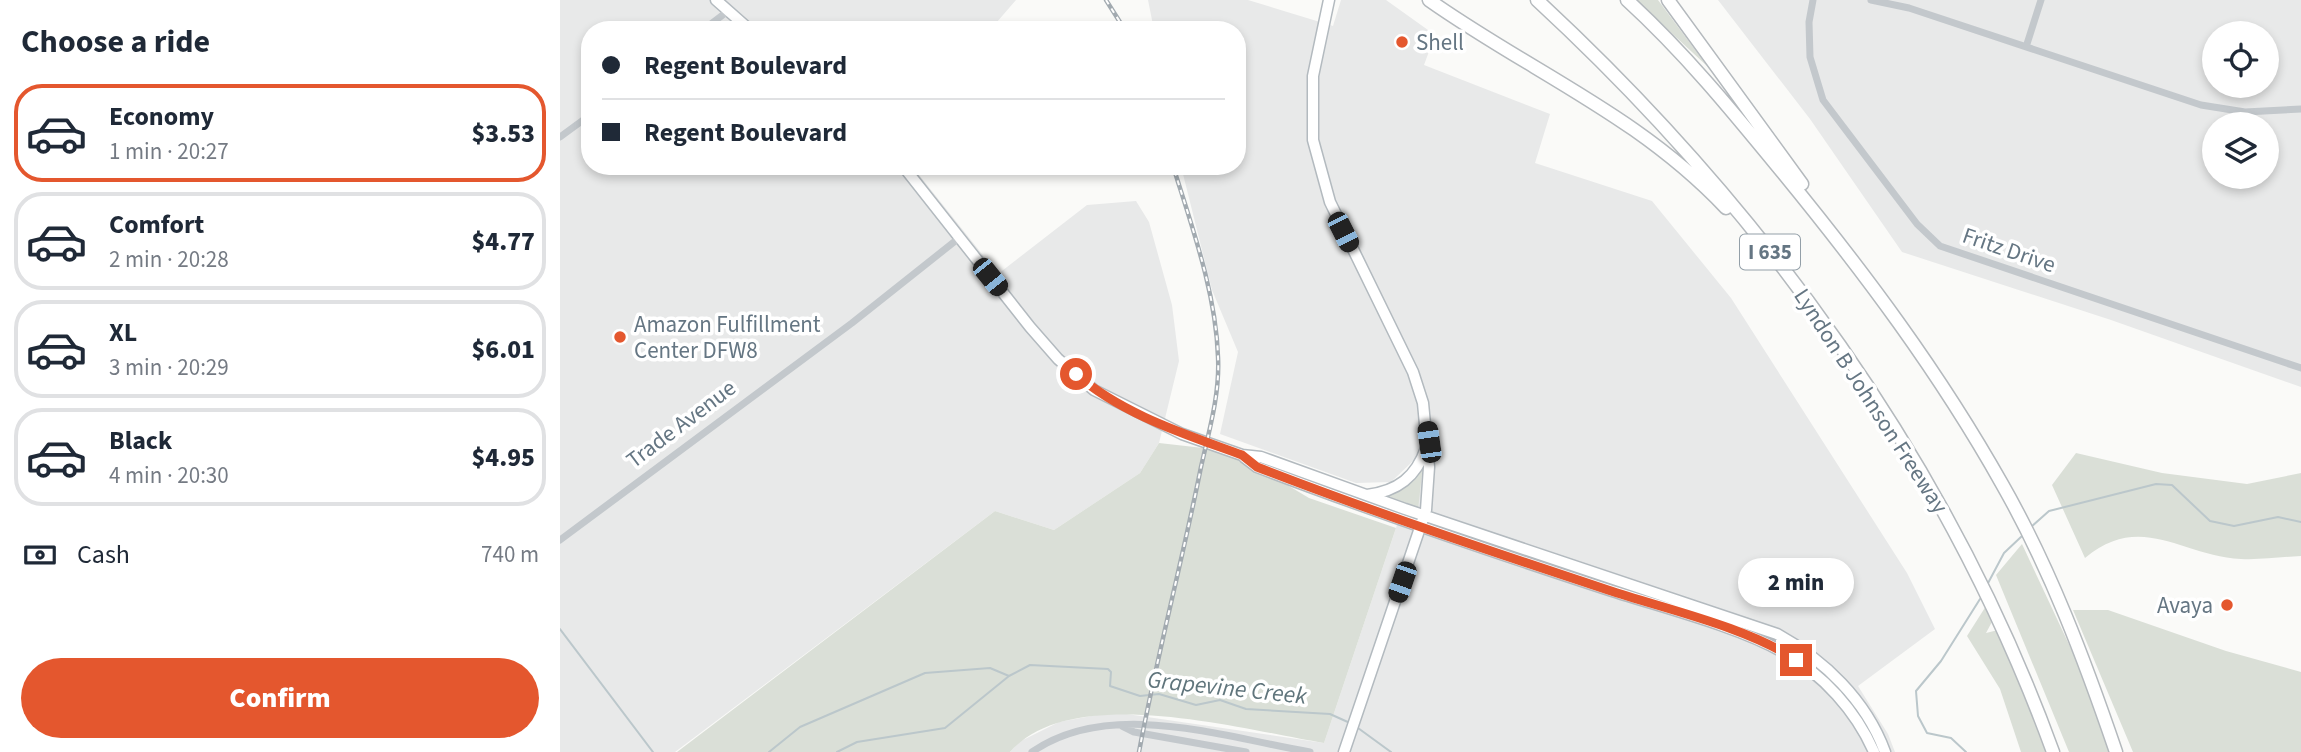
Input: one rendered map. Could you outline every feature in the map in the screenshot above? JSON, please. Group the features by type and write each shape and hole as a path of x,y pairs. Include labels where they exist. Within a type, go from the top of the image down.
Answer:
{"highway":[{"path":"1429,0 1491,42 1609,110 1667,153 1716,197 1804,294"},
{"name":"Lyndon B Johnson Freeway","path":"1537,0 1644,105 1714,183 1804,294 1912,456 1958,538 1999,618 2053,752"},
{"name":"I 635","path":"1627,0 1681,50 1864,271 1921,352 2004,487 2088,670 2116,752"},
{"path":"1668,0 1864,271"}],"street":[{"path":"716,0 740,21"},
{"path":"1329,0 1321,35 1311,108 1313,140 1322,181 1343,232 1413,372 1423,403 1429,442 1424,516 1345,748"},
{"name":"Fritz Drive","path":"1813,0 1809,22 1810,57 1823,100 1917,224 1940,246 2301,369"},
{"path":"1871,0 1909,8 2201,105 2245,111 2299,107"},
{"path":"2026,47 2041,0"},
{"path":"715,21 728,11"},
{"path":"560,137 581,122"},
{"path":"911,175 1058,359 1094,390 1172,429 1242,455 1261,457 1424,516 1777,634 1818,659 1835,677 1872,724 1885,752"},
{"name":"Trade Avenue","path":"560,540 852,323 959,238"},
{"path":"1365,495 1388,491 1406,482 1420,464 1429,442"},
{"path":"1242,455 1257,467 1420,529 1703,621 1783,651 1810,670 1844,702 1874,752"},
{"path":"1031,752 1048,741 1084,729 1136,722 1310,752"},
{"path":"1122,726 1134,732 1246,752"},
{"path":"1194,744 1195,732"}],"shaded area":[{"path":"560,0 1016,0 998,21 581,21 581,175 919,175 998,274 1087,205 1136,201 1149,222 1172,305 1179,361 1159,443 1140,473 1054,530 995,511 675,752 560,752"},
{"path":"1148,0 1248,0 1333,26 1341,0 1386,0 1435,35 1424,65 1550,114 1535,163 1652,201 1731,298 1907,573 1935,629 1858,686 1888,734 1895,752 1010,752 1019,742 1059,722 1113,712 1324,743 1396,528 1413,461 1391,482 1356,483 1220,434 1238,352 1212,290 1183,175 1246,175 1246,21 1152,21"},
{"path":"1636,0 1658,0 1707,66"},
{"path":"1718,0 2301,0 2301,387 2111,320 1902,252 1810,119"},
{"path":"1159,443 1230,451 1309,498 1396,528 1324,743 1205,721 1115,715 1074,719 1038,731 1010,752 677,752 995,511 1054,530 1140,473"},
{"path":"2076,453 2162,473 2247,484 2301,473 2301,556 2241,559 2143,537 2125,538 2105,544 2085,558 2052,485"},
{"path":"1423,464 1418,510 1385,498 1385,495"},
{"path":"2022,544 2080,668 2110,752 2069,752 1996,575"},
{"path":"1986,606 1993,620 1986,633 1998,630 2048,752 2021,752 2000,689 1967,636"},
{"path":"2073,610 2108,610 2226,651 2301,672 2301,752 2133,752"}],"waterway":[{"name":"Grapevine Creek","path":"2031,527 2049,511 2156,484 2172,485 2210,521 2234,526 2278,517 2301,522"},
{"name":"Grapevine Creek","path":"1987,585 2004,553 2022,536"},
{"name":"Grapevine Creek","path":"1966,752 1951,738 1927,733 1918,716 1916,691 1941,661 1980,599"},
{"path":"560,629 653,752"},
{"name":"Grapevine Creek","path":"837,752 857,742 945,728 1009,676 1030,665 1108,669 1111,672 1110,686 1140,696 1159,694 1196,705 1220,700 1246,709 1330,714 1350,723"},
{"path":"769,752 800,727 925,673 990,668 1009,676"},
{"name":"Grapevine Creek","path":"1358,728 1391,752"}],"railway":[{"path":"1106,0 1119,21"},
{"path":"1139,752 1216,399 1218,371 1216,333 1208,285 1176,175"}],"place":[{"name":"Shell","path":"1402,42"},
{"name":"Amazon Fulfillment Center DFW8","path":"620,337"},
{"name":"Avaya","path":"2227,605"}],"route":[{"path":"1076,374 1094,390 1132,411 1182,434 1242,455 1257,467 1420,529 1761,642 1796,660"}]}
